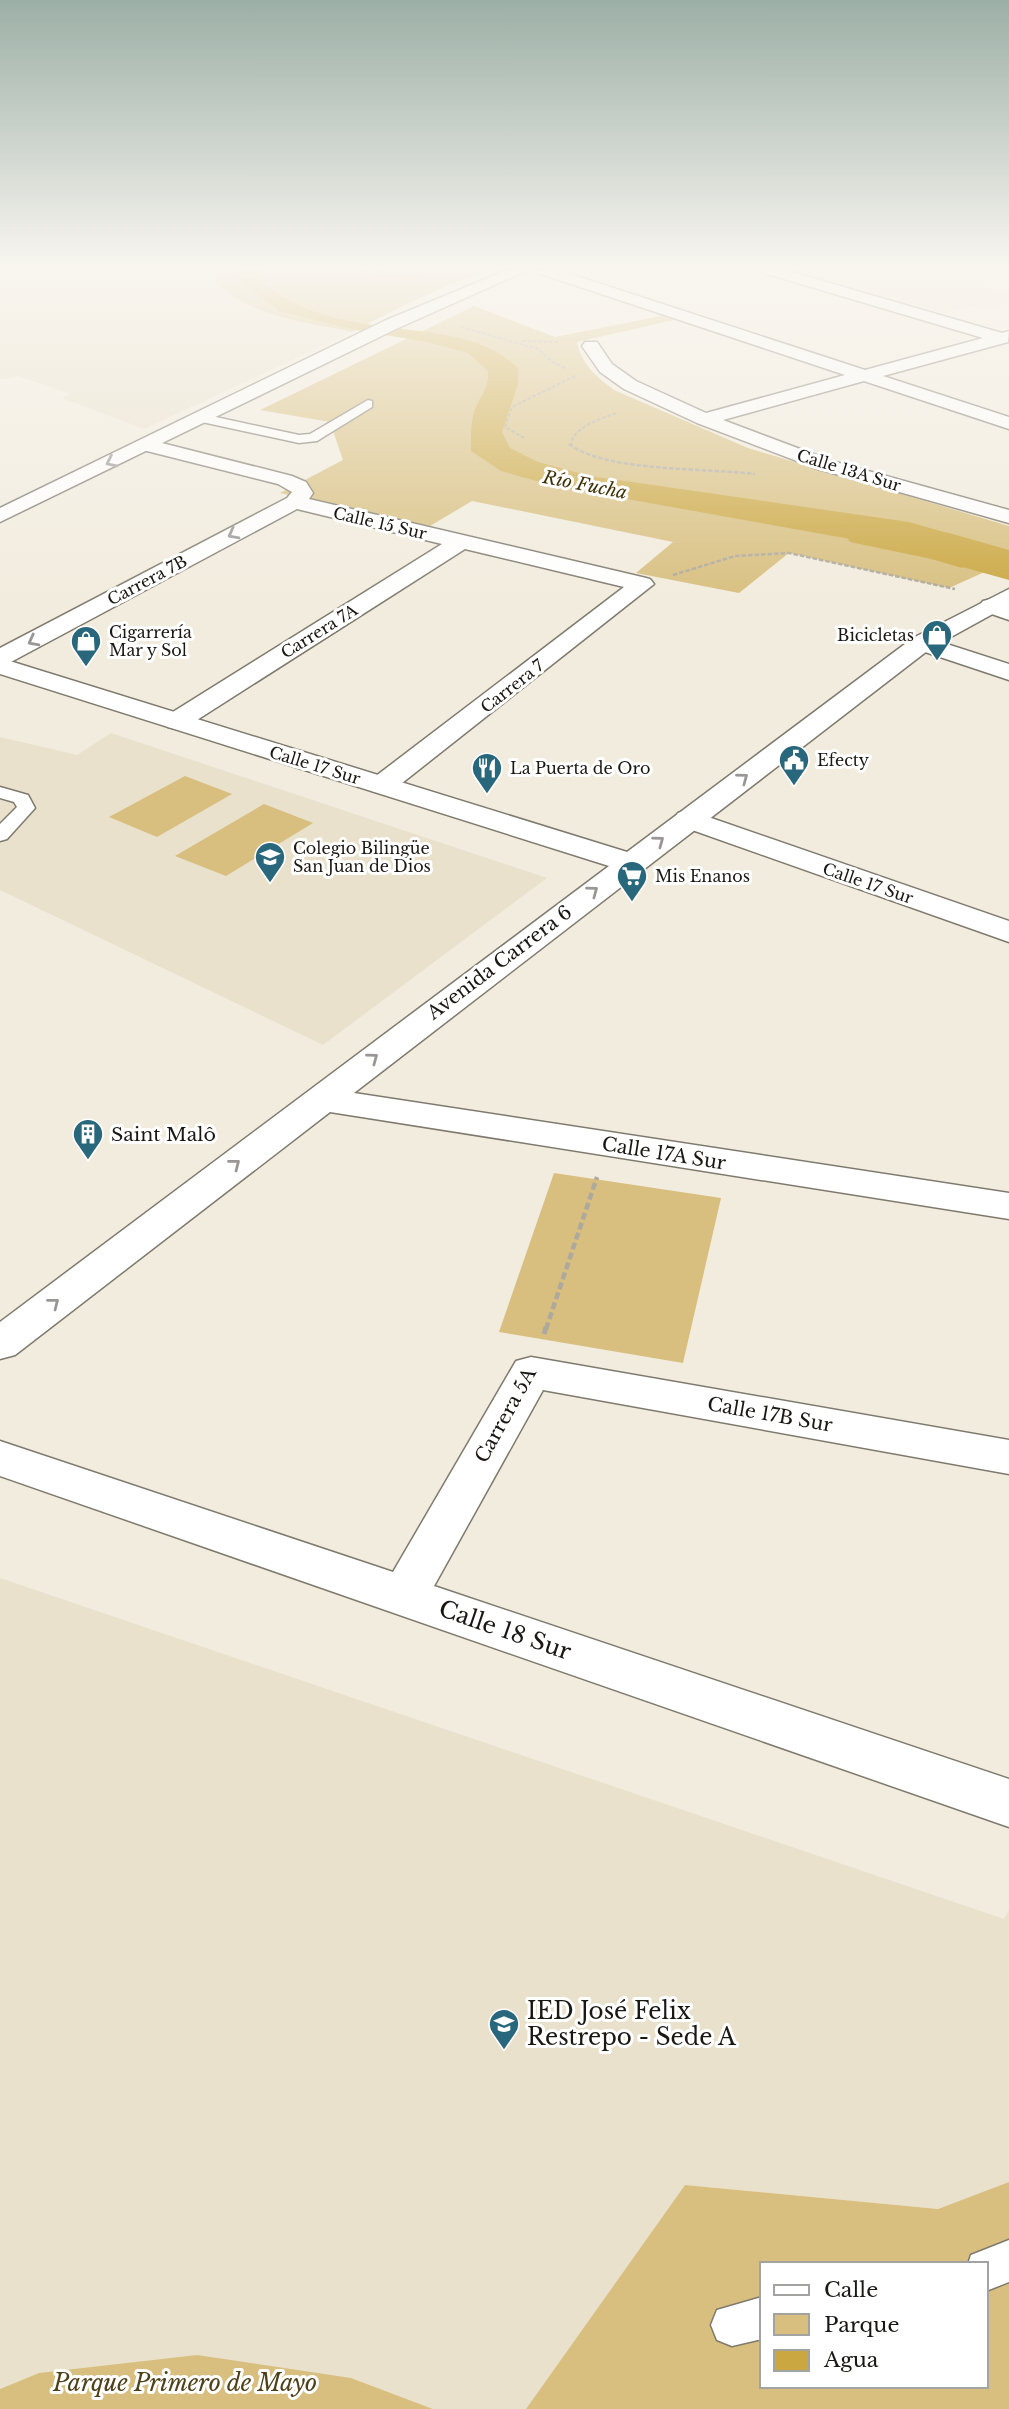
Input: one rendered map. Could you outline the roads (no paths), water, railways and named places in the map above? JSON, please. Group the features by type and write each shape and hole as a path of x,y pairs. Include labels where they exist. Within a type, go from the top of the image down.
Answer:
{"street":[{"path":"0,516 274,382"},
{"name":"Calle 13A Sur","path":"626,382 662,402 825,465 1009,517"},
{"path":"704,419 839,382"},
{"path":"883,382 1009,423"},
{"path":"146,445 285,480 299,486 303,493 294,502"},
{"name":"Calle 15 Sur","path":"294,502 642,584"},
{"name":"Carrera 7B","path":"0,659 294,502"},
{"name":"Carrera 7A","path":"177,722 460,541"},
{"name":"Carrera 7","path":"382,785 642,584"},
{"name":"Avenida Carrera 6","path":"0,1344 922,643 1003,605"},
{"path":"922,643 1009,672"},
{"name":"Calle 17 Sur","path":"0,666 630,863"},
{"name":"Calle 17 Sur","path":"688,819 1009,932"},
{"name":"Calle 17A Sur","path":"319,1099 1009,1206"},
{"name":"Calle 17B Sur","path":"531,1371 1009,1457"},
{"name":"Carrera 5A","path":"404,1596 531,1371"},
{"name":"Calle 18 Sur","path":"0,1458 1009,1803"}],"lane":[{"path":"202,418 299,439 313,438 368,404"},
{"path":"0,792 22,799 26,808 0,835"},
{"path":"988,2269 1009,2260"}],"water":[{"path":"487,382 518,382 502,432 510,448 538,462 590,476 909,522 996,547 962,568 884,545 554,486 501,471 471,451 473,418"}],"waterway":[{"name":"Río Fucha","path":"867,532 949,548 1009,565"}],"place":[{"name":"Bicicletas","path":"937,662"},
{"name":"Cigarrería Mar y Sol","path":"86,668"},
{"name":"Efecty","path":"794,787"},
{"name":"La Puerta de Oro","path":"487,795"},
{"name":"Colegio Bilingüe San Juan de Dios","path":"270,884"},
{"name":"Mis Enanos","path":"632,903"},
{"name":"Saint Malô","path":"88,1161"},
{"name":"IED José Felix Restrepo - Sede A","path":"504,2051"}],"park label":[{"name":"Parque Primero de Mayo","path":"185,2383"}]}
